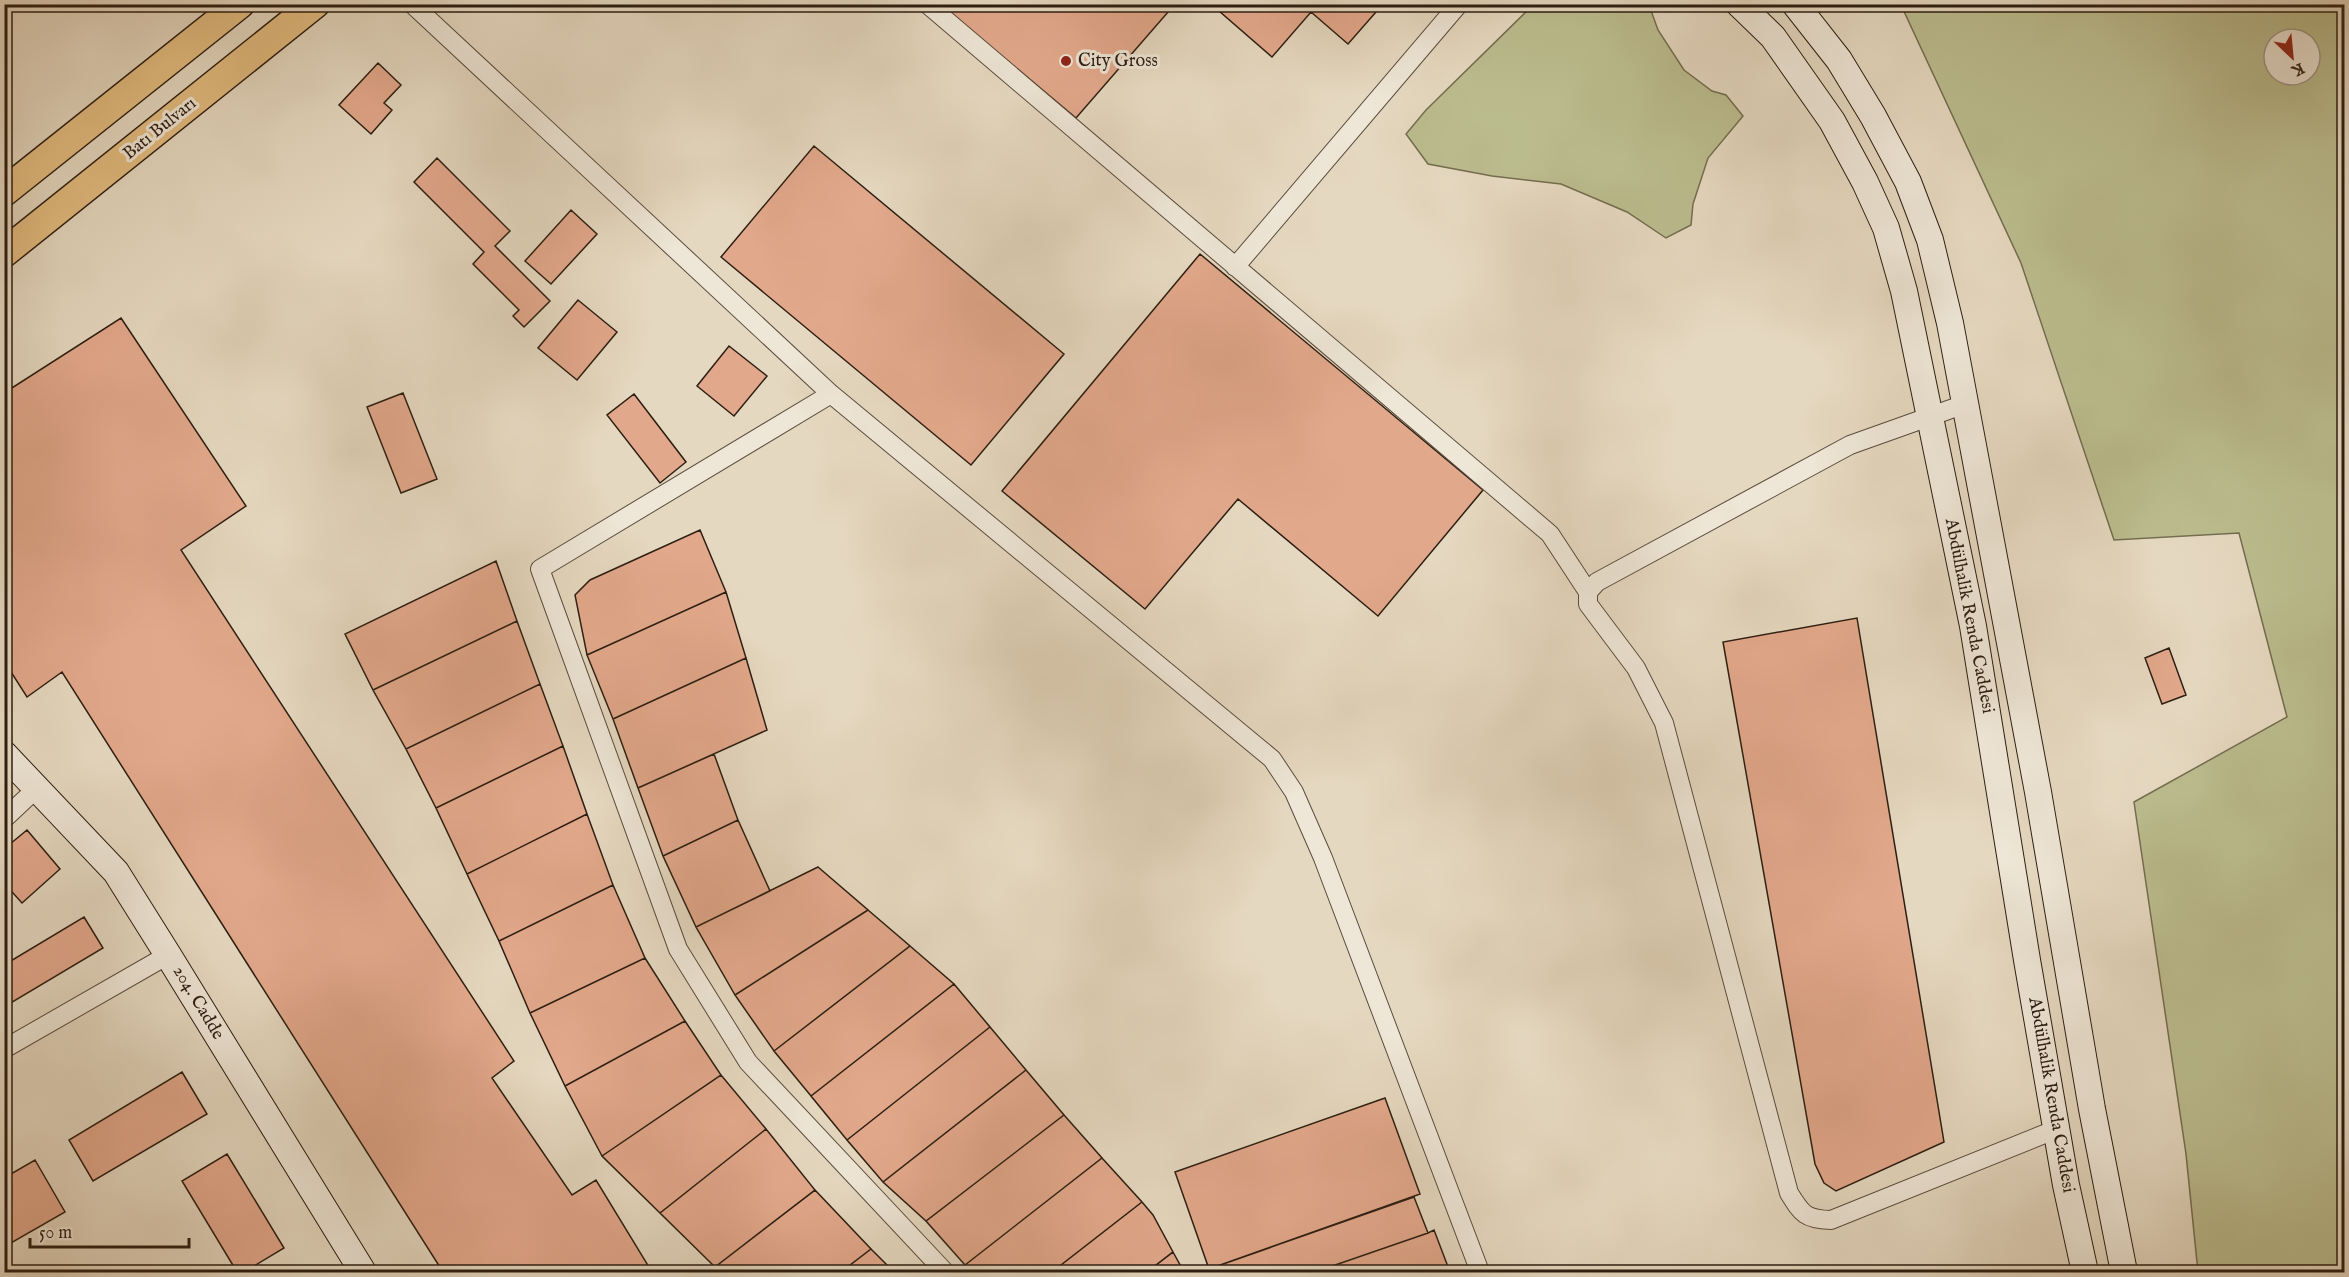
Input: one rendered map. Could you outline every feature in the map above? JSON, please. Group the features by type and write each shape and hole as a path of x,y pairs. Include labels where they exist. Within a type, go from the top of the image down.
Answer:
{"main road":[{"path":"4,192 240,4"},
{"name":"Batı Bulvarı","path":"4,253 315,4"},
{"name":"Abdülhalik Renda Caddesi","path":"1739,4 1773,37 1832,121 1865,182 1886,228 1904,291 1973,626 2057,1129 2085,1272"},
{"name":"Abdülhalik Renda Caddesi","path":"1795,4 1839,60 1873,116 1908,182 1930,240 1950,323 2038,792 2091,1109 2124,1272"},
{"name":"204. Cadde","path":"4,754 116,872 363,1272"}],"street":[{"path":"412,4 831,394 1272,759 1294,792 1323,858 1480,1272"},
{"path":"927,4 1550,534 1588,592 1588,604 1636,668 1664,723 1789,1193 1800,1211 1812,1219 1831,1220 2057,1129"},
{"path":"1235,267 1459,4"},
{"path":"831,394 540,569 678,950 748,1062 945,1272"},
{"path":"1588,592 1597,582 1624,566 1850,445 1965,404"},
{"path":"4,819 36,789"},
{"path":"4,1049 168,955"}],"green space":[{"path":"1533,5 1649,5 1658,30 1684,70 1712,91 1726,95 1743,116 1708,158 1693,204 1691,225 1666,238 1627,212 1561,184 1492,176 1428,164 1406,134 1426,110"},
{"path":"1901,5 2344,5 2344,1272 2198,1272 2186,1154 2134,802 2287,717 2239,533 2114,540 2021,263"}],"building":[{"name":"City Gross","path":"939,4 1175,4 1076,118"},
{"path":"1211,4 1383,4 1348,44 1311,12 1272,57"},
{"path":"378,63 401,85 384,103 392,110 371,134 339,105"},
{"path":"814,146 1064,354 971,465 721,257"},
{"path":"437,158 510,231 495,246 550,301 524,327 513,316 519,310 473,264 484,252 414,182"},
{"path":"571,210 597,234 551,284 525,261"},
{"path":"1200,254 1483,490 1378,616 1238,499 1145,609 1002,491"},
{"path":"578,300 617,332 577,380 538,348"},
{"path":"121,318 246,506 181,550 514,1061 492,1078 572,1195 596,1180 652,1272 443,1272 62,672 27,697 4,661 4,393"},
{"path":"729,346 767,376 734,416 697,386"},
{"path":"403,393 437,479 401,493 367,407"},
{"path":"634,394 686,462 660,483 607,415"},
{"path":"700,530 726,592 587,655 575,595 590,580"},
{"path":"496,561 517,621 373,690 345,634"},
{"path":"726,592 746,658 613,719 587,655"},
{"path":"1857,618 1944,1142 1836,1191 1824,1183 1815,1164 1723,642"},
{"path":"517,621 540,684 406,749 373,690"},
{"path":"2169,648 2186,695 2162,704 2145,658"},
{"path":"746,658 767,730 638,788 613,719"},
{"path":"540,684 563,746 436,808 406,749"},
{"path":"563,746 587,814 467,874 436,808"},
{"path":"714,754 738,820 663,856 638,788"},
{"path":"587,814 613,885 499,941 467,874"},
{"path":"738,820 770,891 696,927 663,856"},
{"path":"27,830 60,869 22,903 4,883 4,849"},
{"path":"818,867 868,910 735,995 696,927"},
{"path":"613,885 645,958 530,1013 499,941"},
{"path":"868,910 910,946 774,1051 735,995"},
{"path":"84,917 103,948 4,1007 4,965"},
{"path":"910,946 954,984 811,1096 774,1051"},
{"path":"645,958 685,1021 565,1086 530,1013"},
{"path":"954,984 990,1027 847,1140 811,1096"},
{"path":"685,1021 721,1075 602,1156 565,1086"},
{"path":"990,1027 1026,1070 883,1182 847,1140"},
{"path":"1026,1070 1064,1115 926,1221 883,1182"},
{"path":"182,1072 207,1114 93,1181 69,1140"},
{"path":"721,1075 766,1129 660,1213 602,1156"},
{"path":"1385,1098 1420,1194 1209,1269 1175,1172"},
{"path":"1064,1115 1102,1158 965,1265 926,1221"},
{"path":"766,1129 815,1190 715,1267 660,1213"},
{"path":"227,1154 284,1248 244,1272 237,1272 182,1181"},
{"path":"1102,1158 1142,1202 1052,1272 971,1272 965,1265"},
{"path":"35,1160 65,1212 4,1247 4,1178"},
{"path":"815,1190 871,1249 841,1272 721,1272 715,1267"},
{"path":"1414,1197 1428,1233 1315,1272 1211,1272 1209,1269"},
{"path":"1142,1202 1153,1215 1173,1252 1147,1272 1052,1272"},
{"path":"1434,1230 1450,1272 1315,1272 1428,1233"},
{"path":"871,1249 894,1272 841,1272"},
{"path":"1173,1252 1184,1272 1147,1272"}],"place":[{"name":"City Gross","path":"1066,61"}]}
